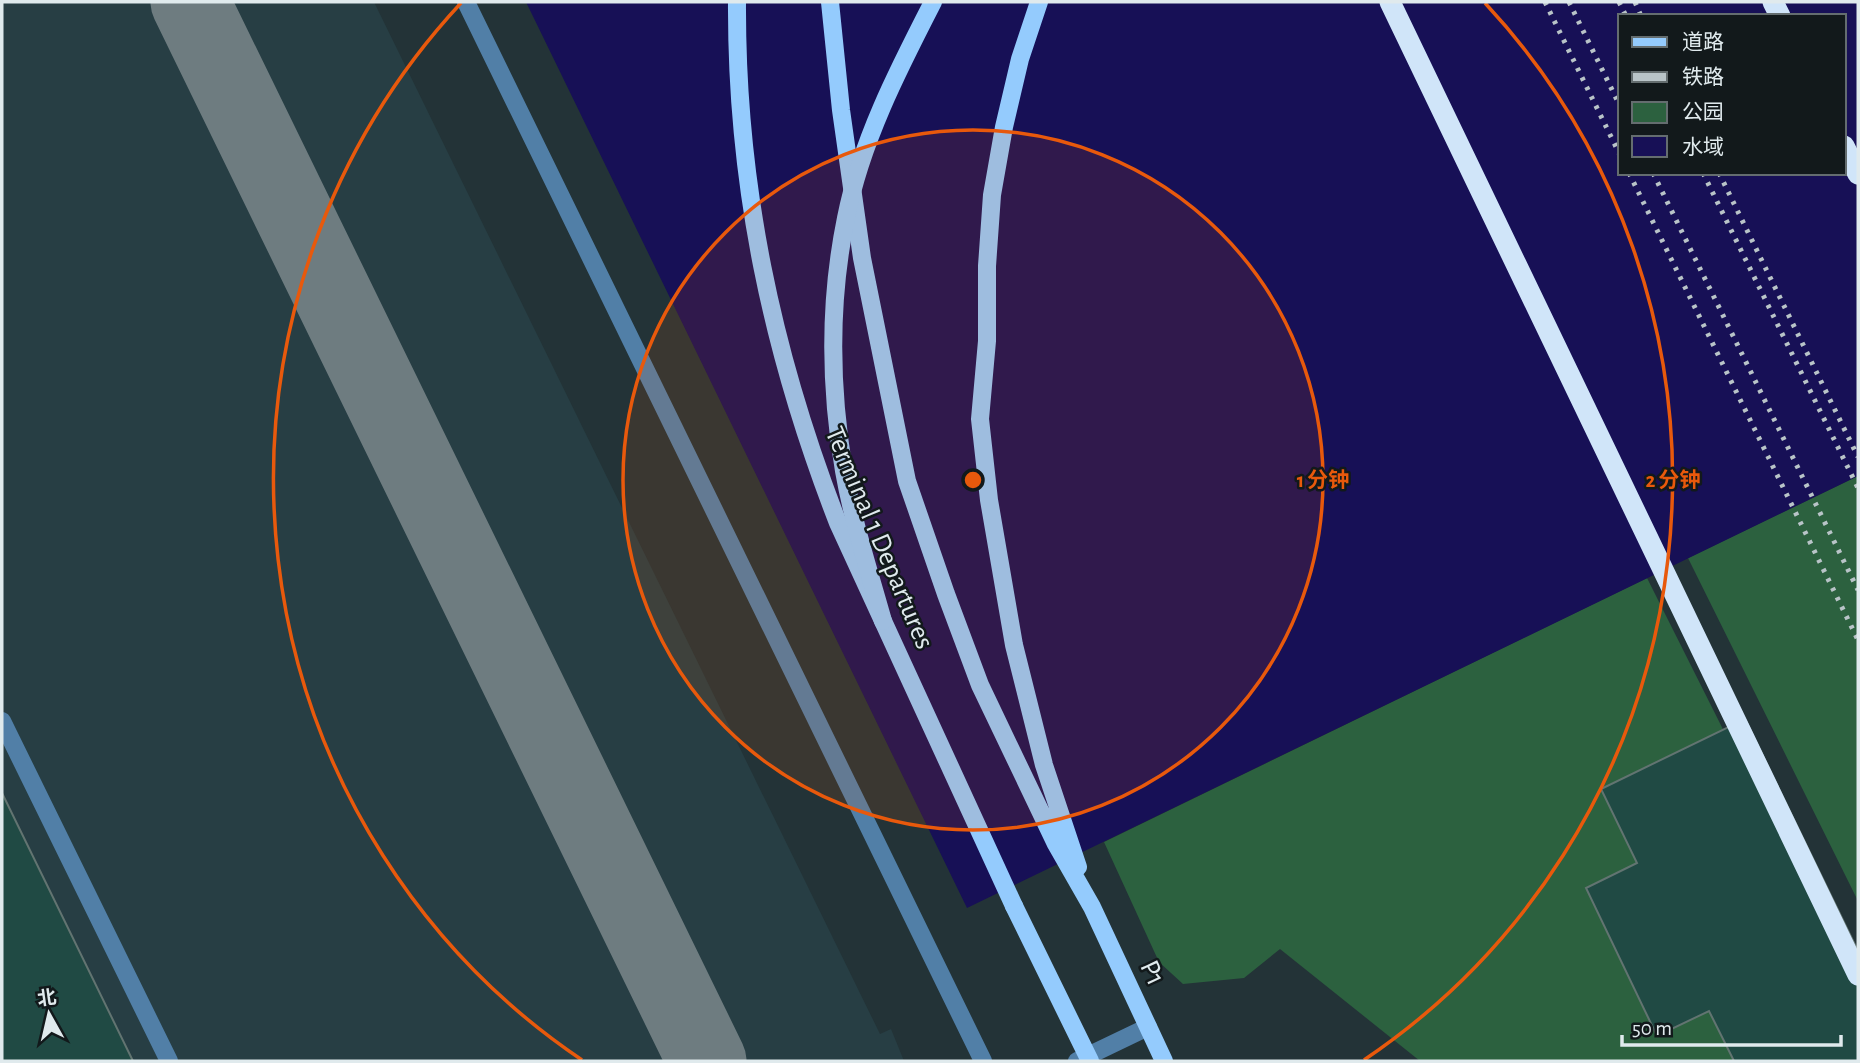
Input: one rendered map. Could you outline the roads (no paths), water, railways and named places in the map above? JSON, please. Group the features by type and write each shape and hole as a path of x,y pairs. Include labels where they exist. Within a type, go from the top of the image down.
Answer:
{"highway":[{"path":"1390,2 1858,975"},
{"path":"1846,150 1858,174"}],"main road":[{"name":"Terminal 1 Departures","path":"737,2 740,100 747,189 777,338 819,475 838,523 1014,906 1090,1061"},
{"path":"830,2 841,110 862,258 907,481 980,685 1056,844 1092,907"},
{"path":"883,621 847,484 838,424 833,329 836,275 846,216 863,159 885,101 933,2"},
{"path":"1039,2 1020,59 992,195 987,266 987,341 980,419 989,500 1014,645 1044,765 1092,907"},
{"name":"P1","path":"1092,907 1164,1061"}],"lane":[{"path":"466,2 983,1061"},
{"path":"2,721 169,1061"},
{"path":"1076,1061 1148,1027"}],"water":[{"path":"526,2 1858,2 1858,476 967,908"}],"railway":[{"path":"1545,2 1618,151"},
{"path":"1569,2 1618,102"},
{"path":"1619,2 1625,14"},
{"path":"1635,2 1640,14"},
{"path":"1630,175 1858,640"},
{"path":"1654,175 1858,590"},
{"path":"1704,175 1858,488"},
{"path":"1720,175 1858,457"}]}
